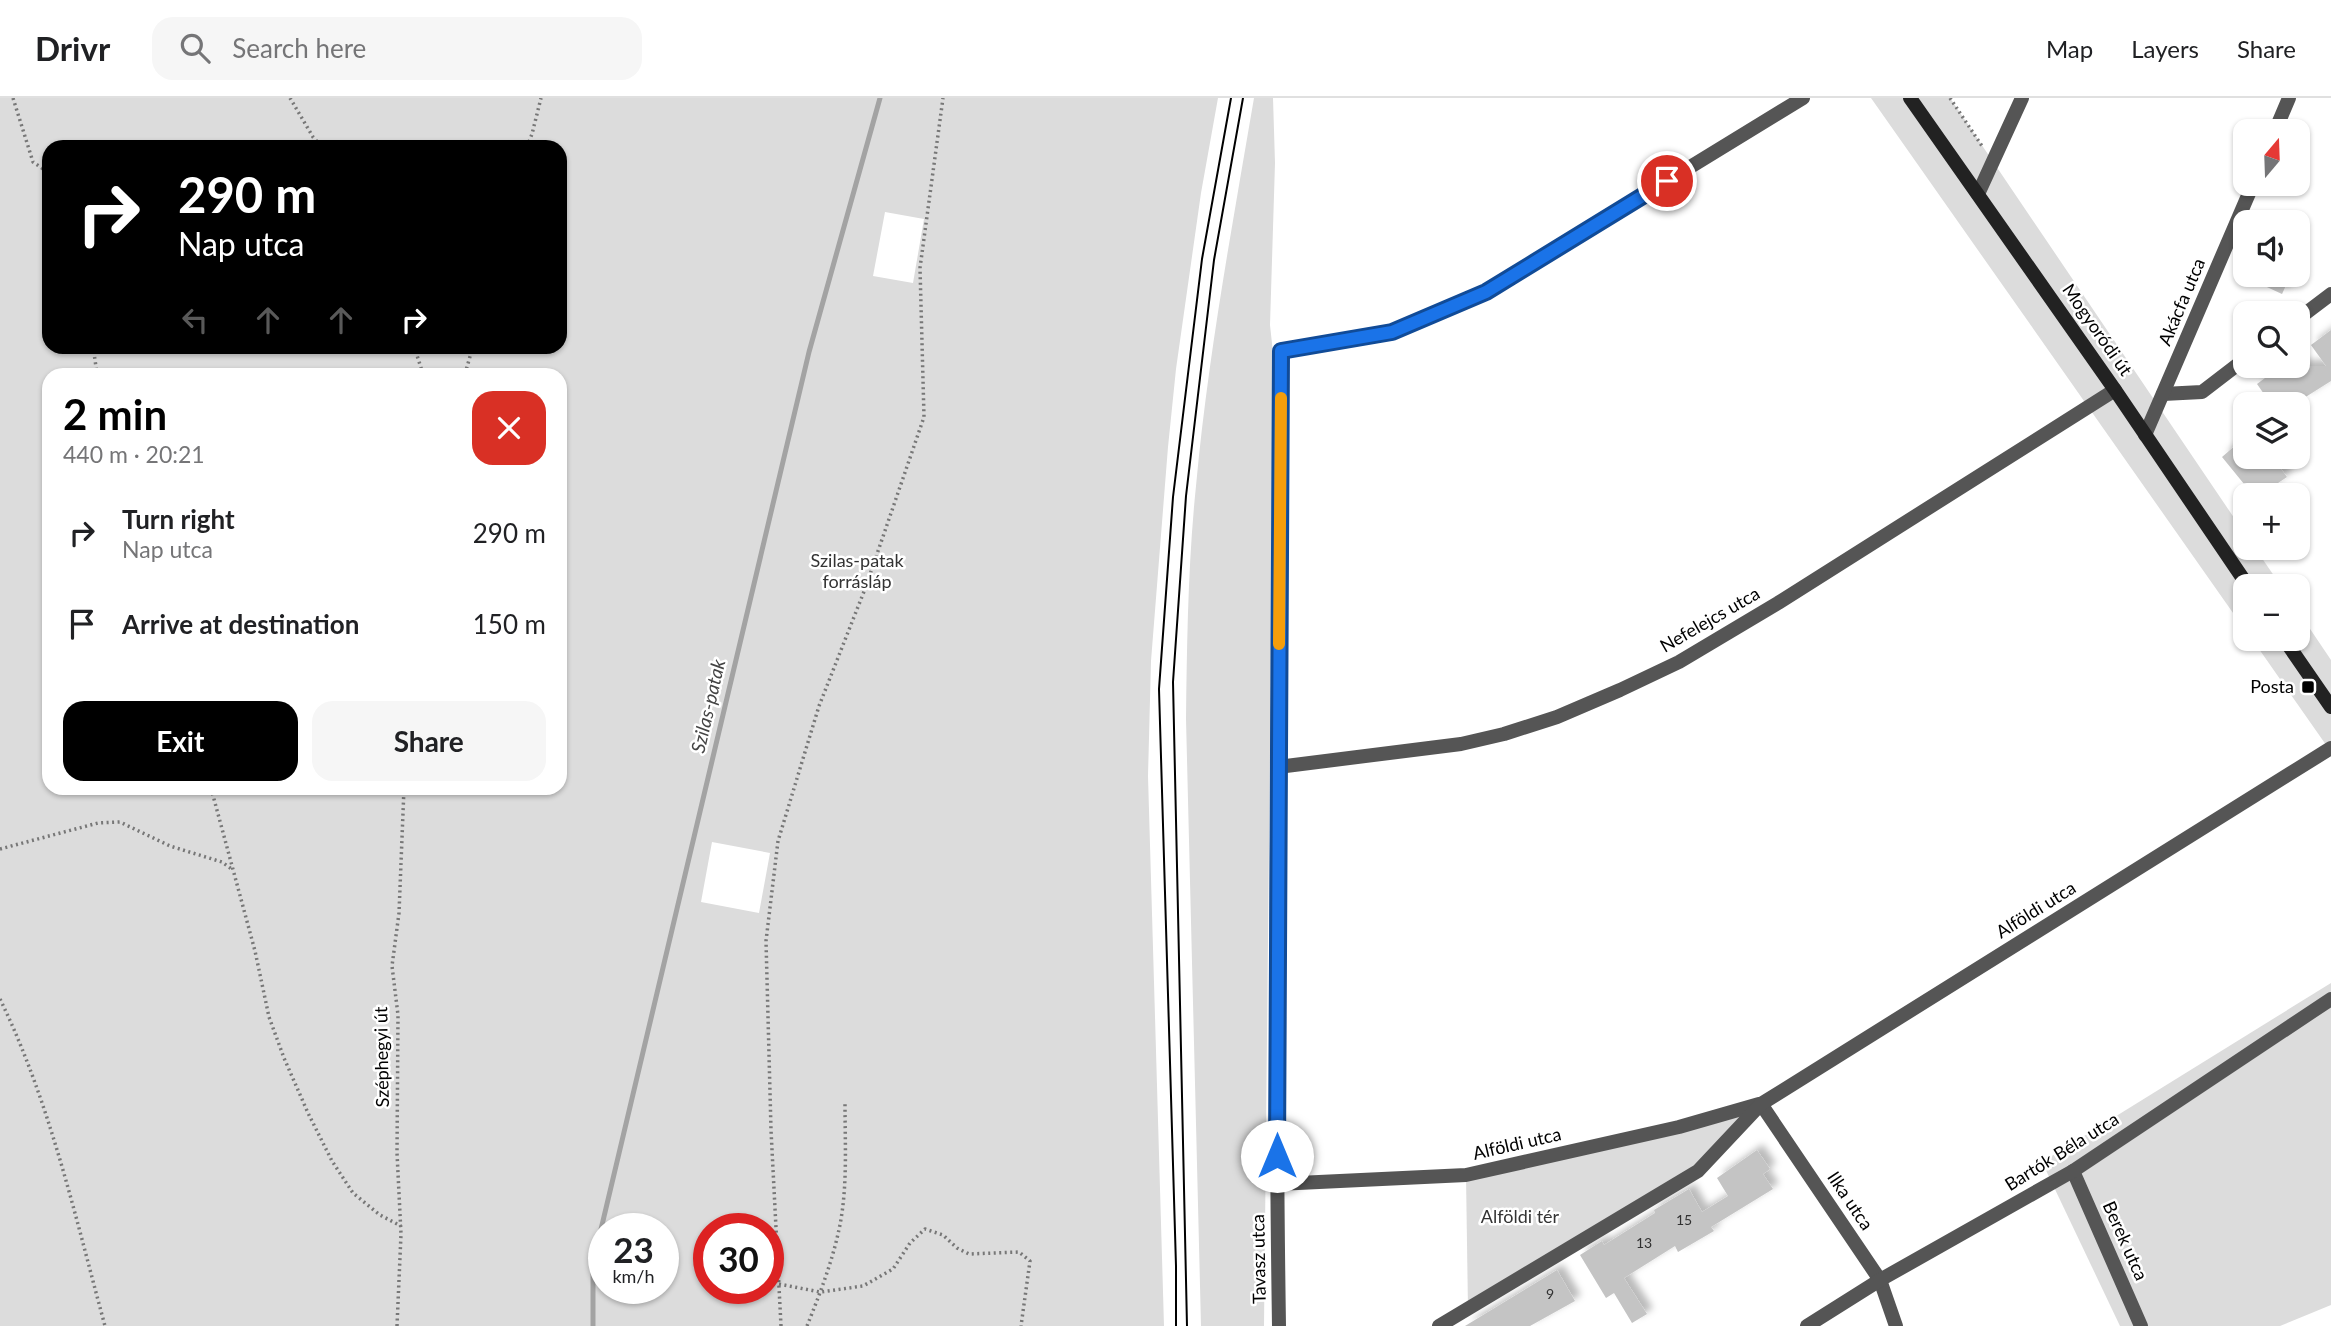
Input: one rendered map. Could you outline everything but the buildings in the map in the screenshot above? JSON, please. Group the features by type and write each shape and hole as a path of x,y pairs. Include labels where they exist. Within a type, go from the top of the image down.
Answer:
{"street":[{"name":"Tavasz utca","path":"1279,1326 1277,1184 1281,351 1392,332 1486,292 1803,98"},
{"name":"Mogyoródi út","path":"1910,98 2115,390 2240,574"},
{"path":"1978,194 2022,98"},
{"path":"2280,119 2289,98"},
{"name":"Akácfa utca","path":"2145,435 2248,196"},
{"path":"2310,310 2331,294"},
{"path":"2163,394 2203,392 2233,368"},
{"name":"Nefelejcs utca","path":"1278,767 1461,744 1558,717 1620,690 1679,662 2115,390"},
{"path":"2292,651 2331,707"},
{"name":"Alföldi utca","path":"1439,1326 1698,1171 1760,1104 2331,748"},
{"name":"Bartók Béla utca","path":"1807,1326 1880,1280 2073,1171 2331,999"},
{"name":"Alföldi utca","path":"1277,1184 1466,1175 1679,1127 1760,1104"},
{"name":"Ilka utca","path":"1760,1104 1880,1280 1896,1326"},
{"name":"Berek utca","path":"2073,1171 2141,1326"}],"path":[{"path":"13,98 33,162 42,168"},
{"path":"290,98 316,140"},
{"path":"530,140 541,98"},
{"path":"775,1213 766,941 778,841 819,706 864,589 924,417 920,268 943,98"},
{"path":"1951,98 1992,162"},
{"path":"213,795 255,951 269,1017 307,1113 332,1161 353,1193 380,1215 401,1226"},
{"name":"Széphegyi út","path":"397,1326 401,1226 397,1153 398,1015 392,966 399,913 404,795"},
{"path":"0,849 98,823 120,822 170,846 222,862 233,870"},
{"path":"0,999 34,1077 105,1326"},
{"path":"807,1326 839,1232 844,1185 845,1104"},
{"path":"784,1285 820,1293 863,1286 893,1269 910,1243 925,1228 943,1235 957,1248 969,1254 1019,1252 1030,1261 1021,1326"},
{"path":"780,1304 781,1326"}],"green space":[{"name":"Szilas-patak forrásláp","path":"0,98 1218,98 1201,193 1176,369 1151,661 1148,776 1164,1326 0,1326","holes":["885,212 924,219 913,283 873,276","712,842 770,853 759,913 701,902"]},
{"path":"1254,98 1273,98 1275,163 1270,325 1274,362 1264,1326 1201,1326 1186,719 1187,632 1193,515 1207,389"},
{"path":"1871,98 1950,98 2233,516 2233,560 2263,560 2273,574 2233,574 2233,613"},
{"path":"2310,629 2331,660 2331,752 2260,651 2310,651"},
{"path":"2331,983 2331,1305 2280,1326 2120,1326 2042,1162"},
{"name":"Alföldi tér","path":"1761,1104 1698,1171 1468,1310 1466,1175"}],"waterway":[{"name":"Szilas-patak","path":"593,1326 593,1263 809,352 880,98"}],"tram line":[{"path":"1176,1326 1159,689 1173,497 1202,259 1231,98"},
{"path":"1187,1326 1173,682 1186,496 1214,260 1243,98"}],"slow traffic":[{"path":"1279,644 1281,398"}],"place":[{"name":"Posta","path":"2308,687"}],"route":[{"path":"1277,1156 1281,351 1392,332 1486,292 1667,181"}]}
